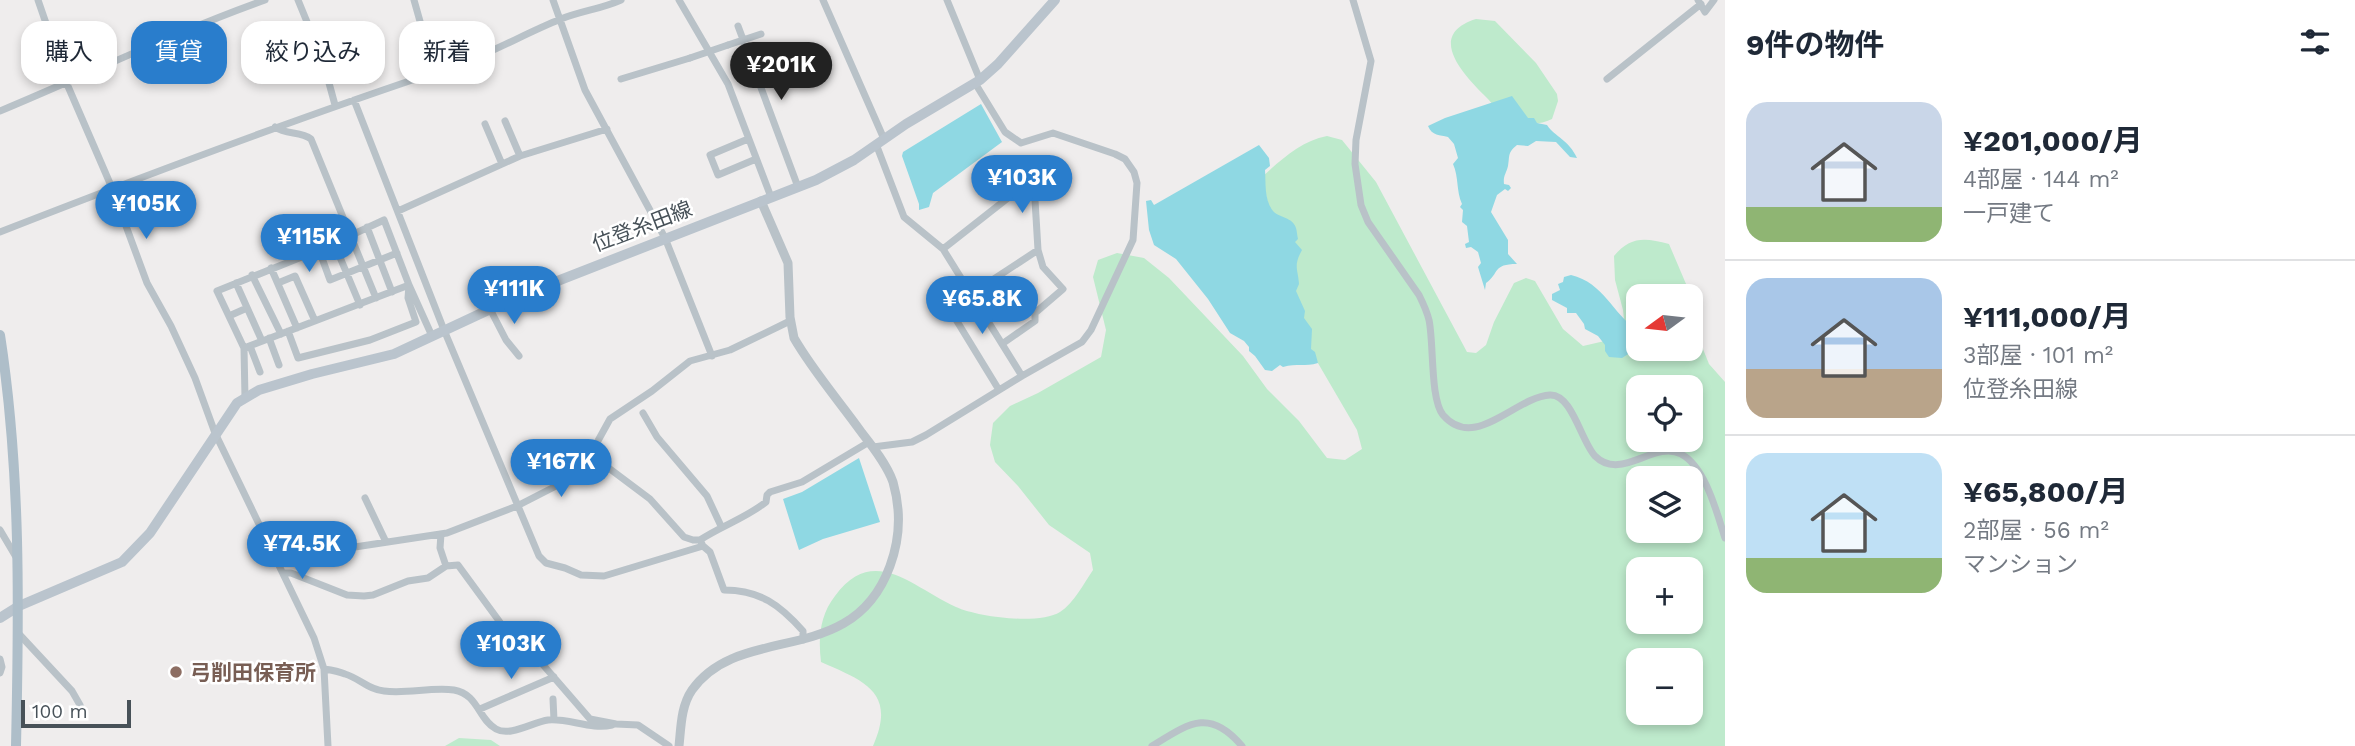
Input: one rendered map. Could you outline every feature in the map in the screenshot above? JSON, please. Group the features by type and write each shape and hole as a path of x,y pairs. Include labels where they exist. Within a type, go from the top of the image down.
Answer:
{"main road":[{"name":"位登糸田線","path":"0,618 19,606 122,562 150,533 215,433 237,403 245,398 259,390 312,374 394,354 490,309 798,187 854,160 977,81 998,64 1055,0"},
{"path":"0,335 3,387 16,480 19,561 16,746"}],"street":[{"path":"38,0 45,21"},
{"path":"117,61 200,23 265,0"},
{"path":"298,0 307,21"},
{"path":"414,0 420,21"},
{"path":"553,0 585,90 665,238 712,356"},
{"path":"495,48 560,19 603,8 621,0"},
{"path":"679,0 728,85 756,159 766,199 788,263 790,321 798,344 871,444 892,480 897,503 898,538 891,565 880,587 867,604 829,633 743,654 713,669 692,691 685,704 679,746"},
{"path":"823,0 880,141 904,217 943,249 1022,376"},
{"path":"354,100 444,330 539,556 546,563 581,575 604,576 701,543 721,526 755,511 766,502 770,492 802,482 871,444 912,442 926,435 1082,342 1091,330 1133,240 1137,183 1134,172 1125,159 1115,154 1053,133 1021,143 1004,132 977,81 947,0"},
{"path":"1353,0 1371,61 1356,140 1355,164 1359,194 1368,222 1424,306 1431,334 1437,397 1444,416 1463,427 1479,427 1534,399 1558,396 1567,404 1590,450 1603,463 1615,466 1666,452 1675,452 1688,459 1710,495 1725,538"},
{"path":"1607,79 1699,2 1705,12 1714,0"},
{"path":"738,26 798,187"},
{"path":"621,79 761,34"},
{"path":"0,111 67,84 112,188 147,282 171,326 215,433 313,638 324,668 328,746"},
{"path":"329,84 335,105"},
{"path":"0,232 275,127 399,84"},
{"path":"505,121 520,156"},
{"path":"485,124 502,164"},
{"path":"275,127 283,132 306,135 311,139 376,298"},
{"path":"398,211 520,156 607,129"},
{"path":"748,139 710,155 718,174 756,159"},
{"path":"943,249 1023,186 1028,185 1033,190 1038,250 1043,267 1063,289 1035,313 1035,321 1002,344"},
{"path":"260,372 217,291 384,220 432,336"},
{"path":"367,227 392,292"},
{"path":"334,243 360,305"},
{"path":"318,250 330,280 397,253"},
{"path":"971,294 1038,250"},
{"path":"271,268 297,328"},
{"path":"253,275 298,358 370,340 416,322 408,298 409,285"},
{"path":"278,283 295,276 315,321"},
{"path":"964,282 945,296 944,300 999,390"},
{"path":"236,283 279,365"},
{"path":"247,347 409,285"},
{"path":"229,316 247,308"},
{"path":"490,309 506,340 519,356"},
{"path":"276,559 441,534 517,506 558,485 590,454 610,419 690,361 730,350 790,321"},
{"path":"245,398 247,347"},
{"path":"643,413 657,437 707,496 721,526"},
{"path":"590,454 650,499 684,537 701,543 710,552 724,590 743,590 779,607 803,631 803,640"},
{"path":"365,498 386,542"},
{"path":"0,530 19,561"},
{"path":"441,534 440,548 446,566"},
{"path":"283,573 291,573 347,595 364,596 408,581 428,578 446,566 458,565 502,625 538,659 590,719 616,724 638,724 669,746"},
{"path":"19,634 72,691 79,705"},
{"path":"0,659 0,673"},
{"path":"324,668 347,674 372,689 454,690 466,694 475,701 489,724 499,731 506,732 537,722 554,720 603,727 616,724"},
{"path":"480,709 554,677"},
{"path":"553,699 554,720"},
{"path":"1152,746 1182,728 1204,721 1223,728 1242,746"}],"green space":[{"path":"1476,19 1495,21 1536,63 1557,94 1558,101 1552,119 1531,124 1507,117 1497,110 1468,78 1454,56 1451,45 1453,35 1461,26"},
{"path":"1327,136 1342,140 1376,182 1467,352 1476,353 1486,345 1494,322 1514,283 1526,278 1535,281 1563,329 1583,346 1609,340 1625,329 1615,280 1614,256 1626,245 1639,240 1669,244 1686,284 1626,284 1626,361 1703,361 1703,349 1709,364 1725,382 1725,746 873,746 881,713 872,691 851,676 821,662 820,636 823,619 830,603 850,580 864,573 879,571 894,574 966,611 1024,619 1060,612 1074,598 1093,570 1090,553 1049,525 995,462 990,445 993,423 1010,406 1101,357 1106,330 1093,277 1098,260 1117,253 1144,258 1169,278 1243,356 1267,389 1299,421 1327,458 1345,460 1362,449 1357,430 1294,322 1262,177 1292,152"},
{"path":"459,738 491,740 500,746 445,746"}],"water":[{"path":"1512,96 1528,118 1547,125 1570,147 1577,158 1570,157 1556,142 1536,141 1528,146 1517,145 1512,150 1504,177 1504,184 1511,188 1497,195 1491,212 1508,240 1508,254 1517,264 1500,267 1486,283 1485,290 1478,267 1481,263 1478,252 1471,247 1466,248 1465,244 1469,242 1467,226 1462,222 1463,210 1460,207 1462,204 1453,164 1458,158 1454,144 1448,137 1434,133 1428,126"},
{"path":"981,104 1002,142 933,193 929,207 919,210 903,152"},
{"path":"1259,145 1269,158 1270,166 1265,170 1270,207 1294,224 1298,239 1295,242 1302,250 1297,264 1299,284 1296,291 1305,311 1304,318 1312,329 1311,349 1315,352 1318,363 1283,367 1280,365 1272,371 1265,370 1244,341 1230,333 1208,299 1176,259 1154,245 1149,230 1146,201 1151,200 1154,205"},
{"path":"1571,275 1592,285 1626,321 1626,355 1622,358 1609,357 1605,345 1598,336 1585,329 1576,313 1567,313 1567,308 1552,300 1552,294 1560,290 1558,284 1563,282 1564,277"},
{"path":"859,458 880,522 823,539 799,550 783,499 802,492"}],"place":[{"name":"弓削田保育所","path":"176,672"}]}
